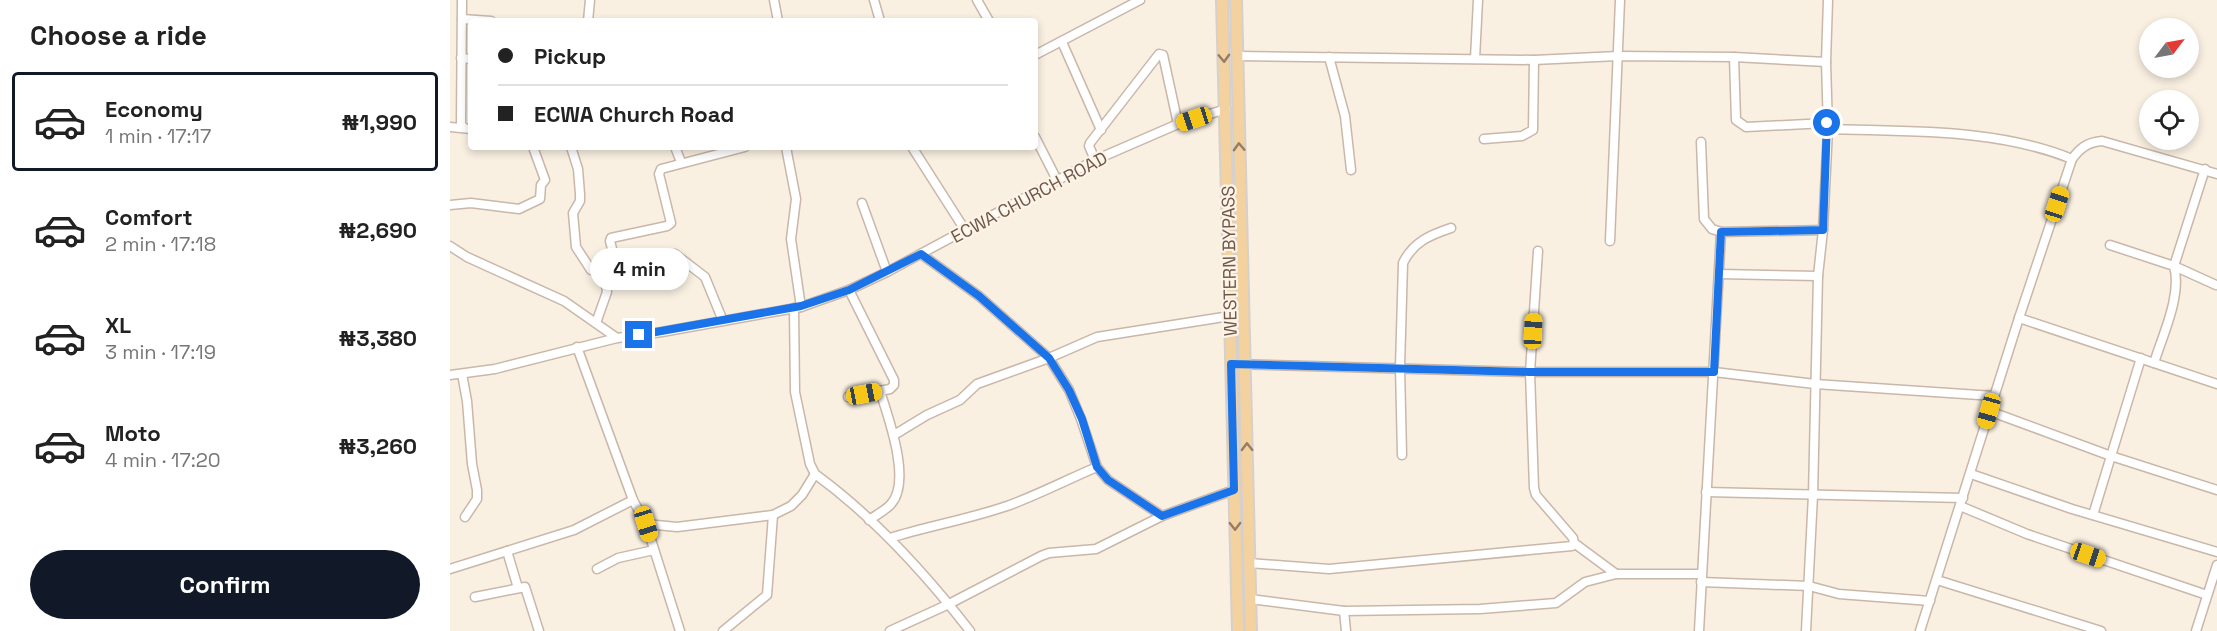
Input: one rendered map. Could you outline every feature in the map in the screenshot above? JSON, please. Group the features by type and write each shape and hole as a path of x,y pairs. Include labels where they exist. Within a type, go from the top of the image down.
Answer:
{"main road":[{"name":"WESTERN BYPASS","path":"1222,0 1238,631"},
{"name":"WESTERN BYPASS","path":"1236,0 1251,631"}],"street":[{"path":"462,0 461,124 467,128"},
{"path":"588,18 590,0"},
{"path":"774,0 777,18"},
{"path":"874,0 879,18"},
{"path":"977,0 986,18"},
{"path":"1038,54 1140,0"},
{"path":"1475,59 1478,0"},
{"path":"1610,241 1620,0"},
{"path":"1806,631 1813,495 1818,276 1823,230 1827,126 1828,0"},
{"path":"462,19 468,19"},
{"path":"1062,42 1101,130"},
{"path":"1095,160 1089,146 1159,54 1163,55 1178,124"},
{"path":"1237,56 1534,60 1618,56 1734,57 1826,62"},
{"path":"1329,57 1345,116 1351,170"},
{"path":"1734,57 1736,120 1746,127 1827,126 1946,134 2013,141 2044,148 2072,159"},
{"path":"461,58 468,59"},
{"path":"1484,139 1522,136 1533,130 1534,60"},
{"name":"ECWA CHURCH ROAD","path":"450,375 495,369 617,338 797,307 849,290 887,272 1095,160 1178,124 1226,109"},
{"path":"450,127 467,128"},
{"path":"1920,631 2072,159 2084,147 2102,141 2217,174"},
{"path":"1701,142 1704,219 1712,229 1721,232 1823,230"},
{"path":"1038,143 1057,180"},
{"path":"450,205 471,203 519,209 540,199 540,187 545,180 534,150"},
{"path":"572,150 578,169 580,194 580,201 573,213 576,247 591,270 604,273 675,254 705,277 723,321"},
{"path":"676,150 681,162"},
{"path":"617,268 611,238 670,225 659,171 681,162 732,150"},
{"path":"787,150 796,199 791,239 797,307 795,392 810,464 815,474 890,538 950,604 970,631"},
{"path":"914,150 965,230"},
{"path":"2154,363 2176,292 2177,279 2174,266 2205,169"},
{"path":"862,203 887,272"},
{"path":"1402,455 1400,367 1403,263 1408,252 1422,240 1451,228"},
{"path":"1699,631 1721,232"},
{"path":"2110,245 2174,266 2216,285"},
{"path":"450,246 564,301 617,338"},
{"path":"1538,251 1530,372 1534,488 1536,495 1573,538 1574,543 1616,574"},
{"path":"921,254 979,296 1049,358 1069,390 1082,419 1097,467 1108,480 1162,516"},
{"path":"596,323 607,292 604,273"},
{"path":"1719,274 1818,276"},
{"path":"848,397 890,389 894,385 894,380 849,290"},
{"path":"894,435 927,415 960,400 977,384 1049,358 1097,337 1230,316"},
{"path":"2019,318 2217,384"},
{"path":"577,347 633,500 646,524 680,631"},
{"path":"2093,515 2141,358"},
{"path":"1231,364 1530,372 1714,372 1815,384 1994,396"},
{"path":"462,374 477,490 477,499 465,517"},
{"path":"869,520 891,504 899,486 899,462 894,435 880,391"},
{"path":"1989,411 2111,456 2217,490"},
{"path":"890,538 1007,506 1047,491 1067,479 1097,467"},
{"path":"646,524 677,527 773,515 791,506 802,495 815,474"},
{"path":"1971,474 2093,515 2217,552"},
{"path":"890,631 950,604 1041,556 1049,553 1096,549 1162,516 1234,490"},
{"path":"1706,492 1962,502 2027,534 2211,592"},
{"path":"450,569 574,530 633,500"},
{"path":"723,631 767,595 773,515"},
{"path":"1249,563 1329,569 1567,548 1574,543"},
{"path":"597,569 618,558 654,550"},
{"path":"507,551 518,588"},
{"path":"2196,631 2211,592 2217,565"},
{"path":"1250,599 1344,611 1480,609 1556,603 1585,582 1616,574 1809,586 1839,594 1930,601"},
{"path":"1937,580 2101,631"},
{"path":"475,597 506,592 523,586 527,588 539,631"},
{"path":"1344,611 1346,631"}],"route":[{"path":"639,335 801,306 849,290 921,254 979,296 1049,358 1069,390 1082,419 1097,467 1108,480 1162,516 1234,490 1231,364 1530,372 1714,372 1721,232 1823,230 1827,123"}]}
